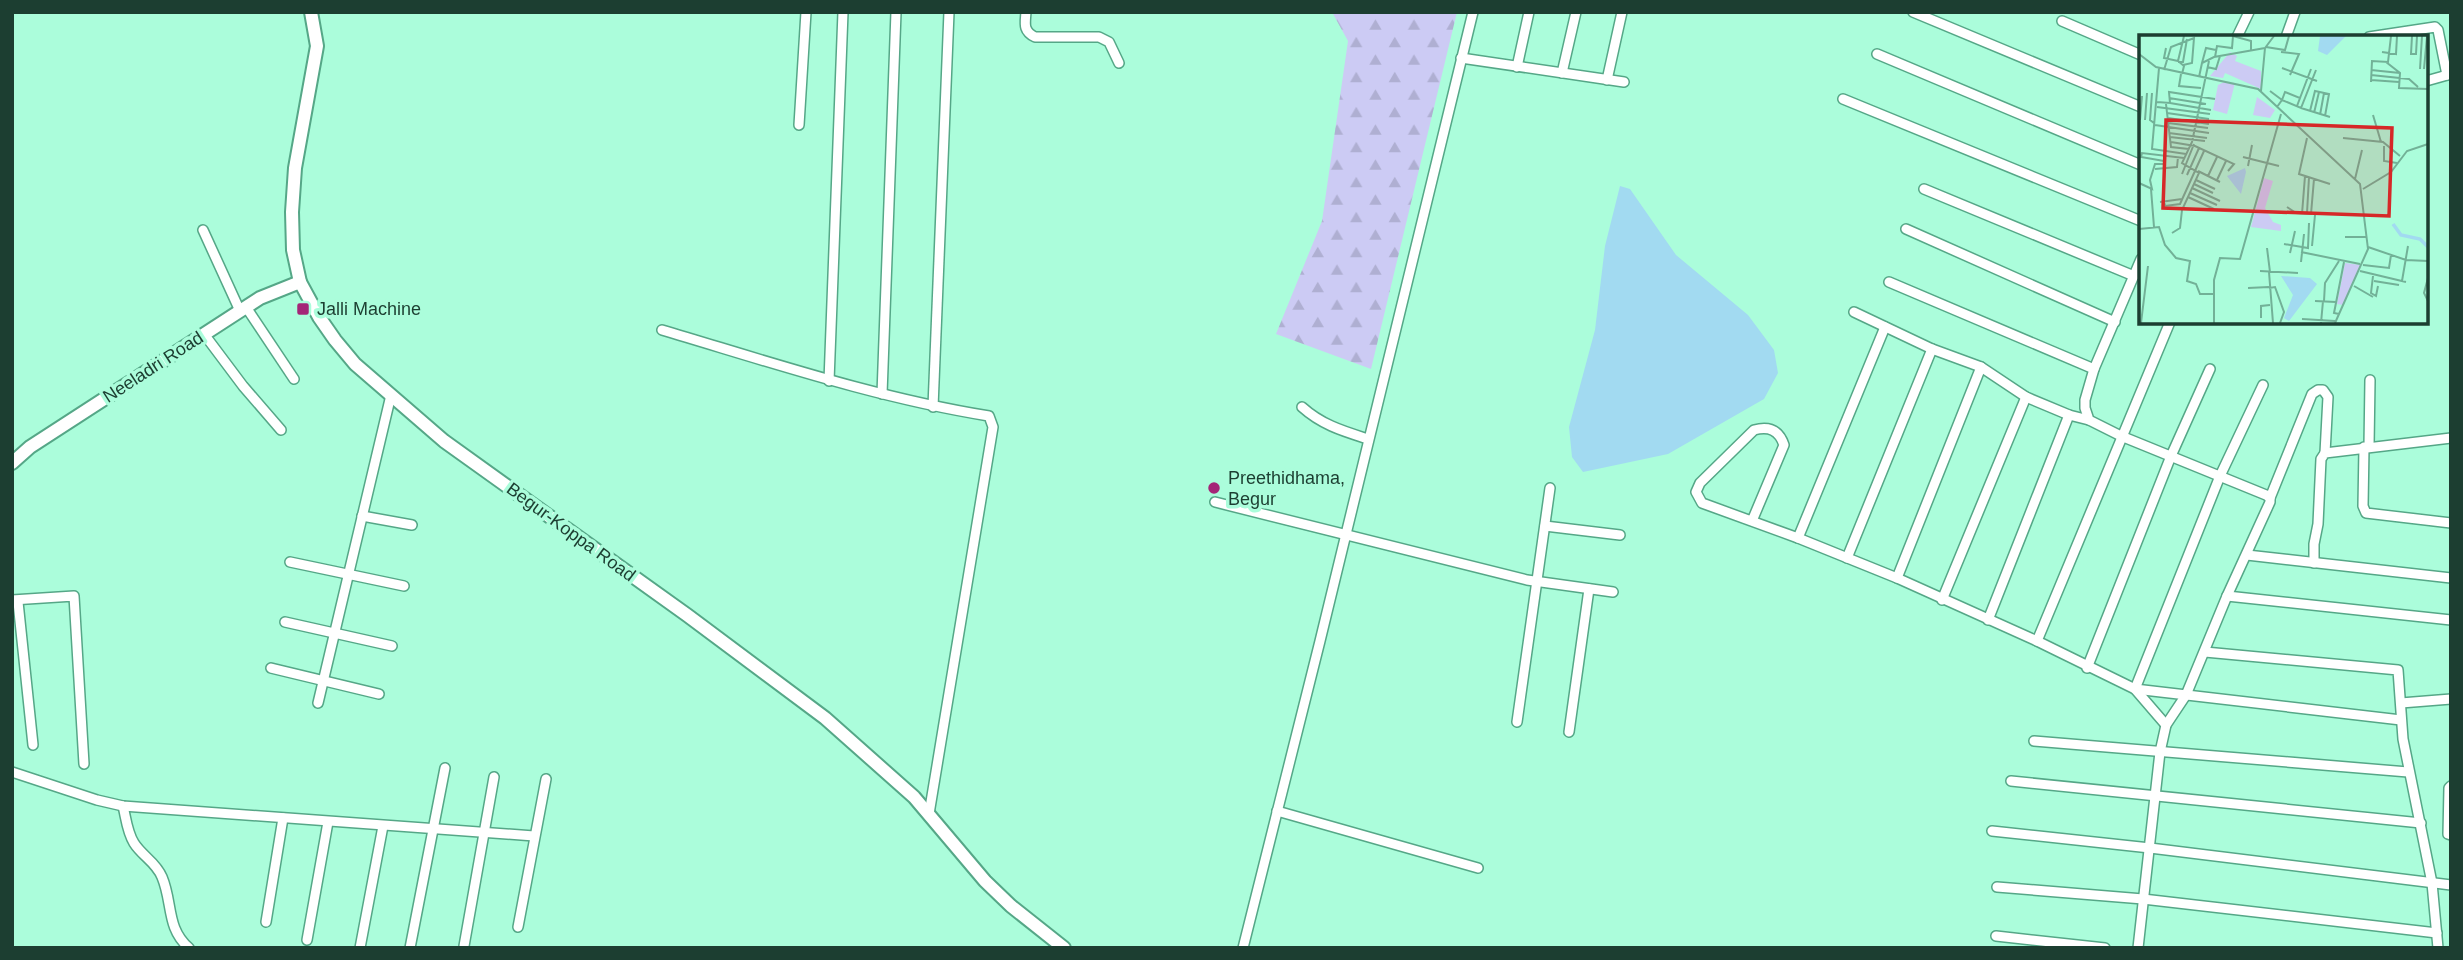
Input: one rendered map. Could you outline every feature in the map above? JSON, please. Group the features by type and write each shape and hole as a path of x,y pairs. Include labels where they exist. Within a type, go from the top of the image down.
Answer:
{"main road":[{"name":"Begur-Koppa Road","path":"311,12 317,46 295,169 293,250 300,282 335,340 355,364 444,441 687,615 825,719 914,797 985,881 1064,948"},
{"name":"Neeladri Road","path":"12,463 30,447 260,298 300,282"}],"street":[{"path":"799,125 806,12"},
{"path":"829,381 843,12"},
{"path":"882,394 896,12"},
{"path":"933,407 949,12"},
{"path":"1026,12 1025,27 1029,34 1035,37 1099,37 1109,42 1119,63"},
{"path":"1243,948 1473,12"},
{"path":"1517,66 1529,12"},
{"path":"1562,73 1576,12"},
{"path":"1607,80 1622,12"},
{"path":"1913,12 2139,106"},
{"path":"2238,35 2249,12"},
{"path":"2287,35 2295,12"},
{"path":"2062,21 2139,54"},
{"path":"2382,35 2435,27 2449,75 2428,81"},
{"path":"1877,54 2139,163"},
{"path":"1461,58 1624,82"},
{"path":"1843,99 2139,219"},
{"path":"1924,189 2134,276"},
{"path":"1906,229 2115,321"},
{"path":"203,230 243,309 294,379"},
{"path":"2089,420 2085,400 2094,369 2139,264"},
{"path":"1889,282 2094,369"},
{"path":"1854,312 1932,349 1981,367 2026,397 2069,415 2089,420 2270,498"},
{"path":"2037,641 2169,324"},
{"path":"1798,538 1885,327"},
{"path":"662,330 829,381 933,407 989,416 993,427 929,814"},
{"path":"204,334 243,386 281,430"},
{"path":"1847,558 1932,349"},
{"path":"1897,579 1981,367"},
{"path":"2087,668 2171,456 2210,369"},
{"path":"2370,380 2363,506 2366,513 2451,523"},
{"path":"2135,689 2220,476 2263,385"},
{"path":"2138,948 2160,752 2166,726 2186,695 2205,652 2312,394 2323,390 2328,397 2314,562"},
{"path":"318,703 391,395"},
{"path":"1942,600 2026,397"},
{"path":"1302,407 1313,417 1333,428 1368,439"},
{"path":"1988,620 2069,415"},
{"path":"1752,521 1784,445 1775,430 1754,430 1700,483 1696,492 1702,503 1798,538 1897,579 2037,641 2087,668 2135,689 2401,720"},
{"path":"2325,453 2451,438"},
{"path":"1517,722 1550,488"},
{"path":"1214,502 1537,583 1613,592"},
{"path":"362,516 412,525"},
{"path":"1545,526 1620,535"},
{"path":"2247,555 2451,578"},
{"path":"290,562 404,586"},
{"path":"1569,732 1589,589"},
{"path":"33,745 15,601 74,596 84,764"},
{"path":"2227,596 2451,620"},
{"path":"285,622 392,646"},
{"path":"2205,652 2396,669 2399,672 2401,720 2408,772 2432,883 2438,948"},
{"path":"271,668 379,694"},
{"path":"2135,689 2166,726"},
{"path":"2401,703 2451,699"},
{"path":"2034,741 2408,772"},
{"path":"410,948 445,768"},
{"path":"12,772 123,806 534,836"},
{"path":"464,946 494,777"},
{"path":"518,927 546,779"},
{"path":"2011,781 2421,823"},
{"path":"2451,786 2448,834 2451,835"},
{"path":"123,806 135,845 155,865 162,878 178,939 189,948"},
{"path":"1277,811 1478,868"},
{"path":"266,922 283,818"},
{"path":"307,940 328,822"},
{"path":"360,948 383,826"},
{"path":"1992,831 2451,885"},
{"path":"1997,887 2143,899 2437,933"},
{"path":"1996,936 2105,948"}],"green space":[{"path":"1332,12 1457,12 1371,369 1276,334 1322,221 1348,41"}],"shaded area":[{"path":"1620,186 1630,189 1676,255 1748,315 1774,350 1778,373 1764,399 1668,454 1583,472 1572,457 1569,427 1595,330 1605,246"}],"place":[{"name":"Jalli Machine","path":"303,309"},
{"name":"Preethidhama, Begur","path":"1214,488"}]}
